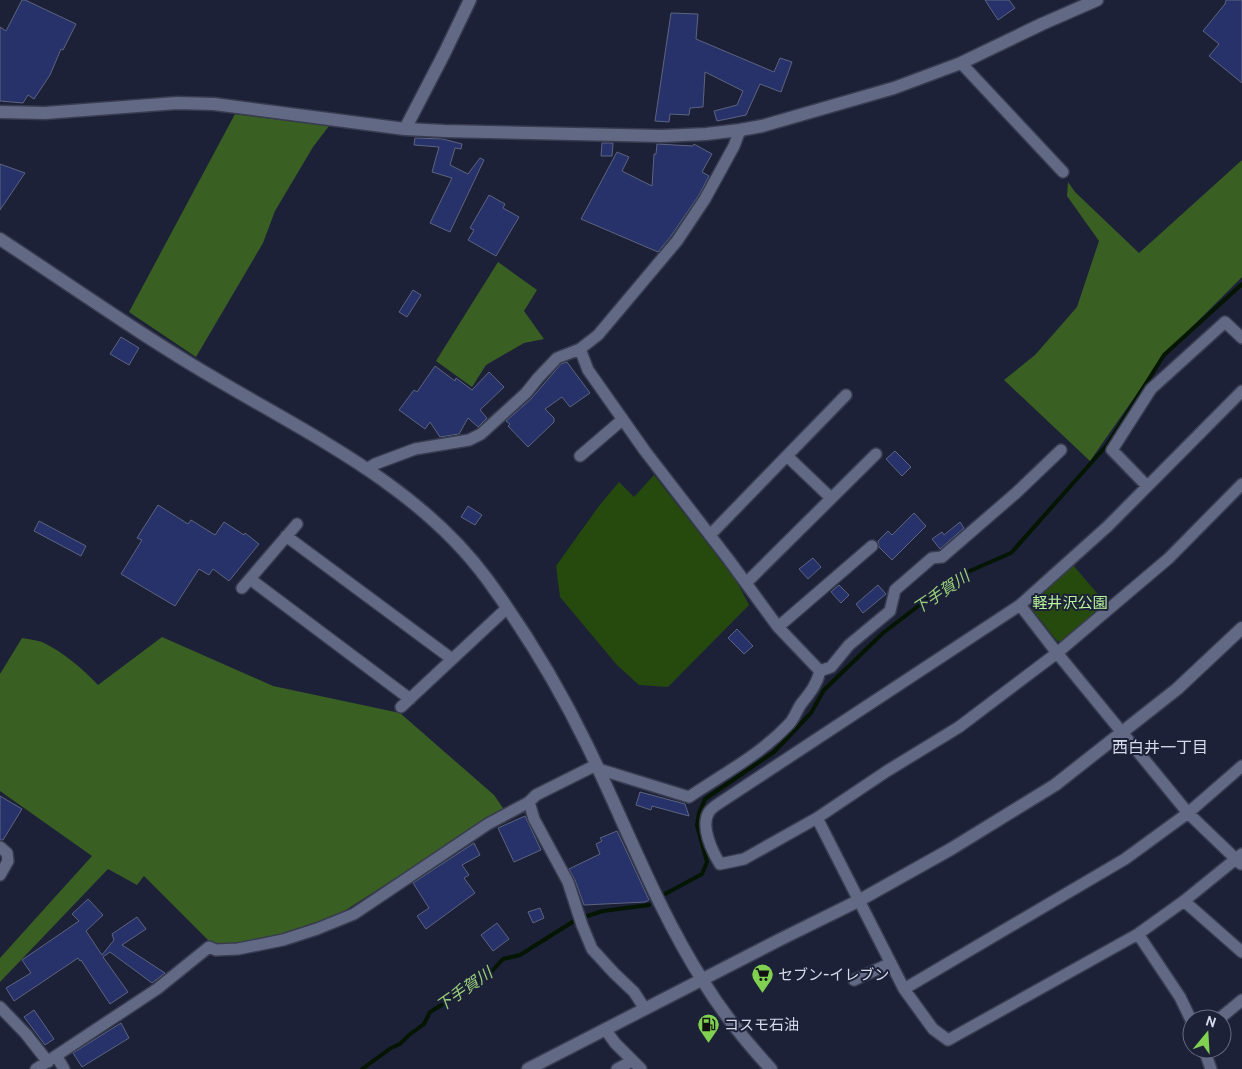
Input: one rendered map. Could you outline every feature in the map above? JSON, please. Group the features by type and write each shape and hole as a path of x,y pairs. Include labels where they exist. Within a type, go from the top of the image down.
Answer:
{"street":[{"path":"405,129 470,0"},
{"path":"0,112 45,113 176,103 214,104 405,129 662,136 706,134 740,130 894,88 961,63 1097,0"},
{"path":"961,63 1063,172"},
{"path":"367,469 375,464 415,450 469,440 481,434 526,393 557,358 580,350 598,335 678,241 705,199 734,146 740,130"},
{"path":"0,238 176,355 317,436 367,469 447,532 465,550 507,608 560,694 658,898 702,979 723,1012 771,1069"},
{"path":"1148,486 1112,450 1151,389 1226,322 1242,338"},
{"path":"580,350 588,370 622,420 778,627 820,671"},
{"path":"1242,391 1108,526 1020,605 718,804 709,812 705,823 714,855 720,864 744,859 817,818 959,727 1057,653 1169,558 1242,484"},
{"path":"710,535 846,394"},
{"path":"580,456 622,420"},
{"path":"820,671 831,667 849,645 890,611 895,590 932,558 942,557 1016,493 1061,450"},
{"path":"746,583 876,454"},
{"path":"787,456 831,498"},
{"path":"297,524 246,584 410,699"},
{"path":"286,536 452,659"},
{"path":"778,627 872,546"},
{"path":"817,818 904,989 933,1029 948,1040 1138,934 1240,859 1188,813 1020,605"},
{"path":"401,707 507,608"},
{"path":"528,1069 860,900 951,849 1055,785 1178,689 1242,628"},
{"path":"36,1069 157,989 209,947 216,950 238,949 283,940 354,914 488,824 529,802 536,795 592,768 689,797 754,754 791,722 795,712 818,682 820,671"},
{"path":"904,989 1125,859 1188,813 1242,766"},
{"path":"529,802 534,819 568,882 580,920 592,949 634,992 645,1009"},
{"path":"0,847 7,853 8,860 0,875"},
{"path":"1184,901 1242,952"},
{"path":"1138,934 1180,997 1186,1009"},
{"path":"854,980 891,963"},
{"path":"1231,1009 1242,1000"},
{"path":"0,1007 64,1069"},
{"path":"606,1029 614,1043 642,1069"},
{"path":"617,1069 632,1061"}],"green space":[{"path":"235,114 329,126 313,147 275,211 263,243 196,357 129,312"},
{"path":"1242,160 1242,277 1164,355 1090,461 1004,380 1035,355 1077,307 1099,241 1067,196 1068,182 1075,192 1139,253"},
{"path":"498,262 537,290 524,311 544,339 524,343 486,365 472,387 436,361"},
{"path":"654,475 736,580 749,605 668,687 639,685 617,665 560,597 556,566 599,506 619,482 634,497"},
{"name":"軽井沢公園","path":"1073,565 1108,606 1066,642 1057,641 1032,609 1033,600"},
{"path":"162,637 273,686 400,713 494,795 505,811 477,826 335,917 283,936 245,943 214,946 144,876 137,885 108,869 0,982 0,958 92,856 0,791 0,674 22,638 42,642 57,651 79,667 98,685"}],"building":[{"path":"22,0 76,24 63,50 61,49 50,75 34,99 28,95 23,103 0,101 0,27 6,31"},
{"path":"985,0 1009,0 1015,8 998,20"},
{"path":"1226,0 1242,0 1242,83 1209,56 1219,44 1203,31 1225,4"},
{"path":"671,13 698,14 696,39 774,72 780,58 792,62 781,92 760,84 746,115 717,121 714,111 737,105 743,91 705,72 703,107 690,108 689,115 670,114 669,122 655,121"},
{"path":"415,138 443,139 462,144 461,149 455,148 450,165 468,174 480,158 484,160 450,232 430,223 452,178 432,172 439,147 414,145"},
{"path":"602,143 613,143 612,156 601,156"},
{"path":"657,144 693,146 694,144 712,154 702,172 709,176 699,195 658,252 581,219 617,152 629,157 622,171 652,186 654,154 656,154"},
{"path":"0,164 25,173 0,210"},
{"path":"489,195 505,204 503,208 519,217 496,256 468,240 474,230 470,228"},
{"path":"413,290 421,295 407,317 399,312"},
{"path":"121,337 139,348 129,365 110,354"},
{"path":"567,362 590,393 570,407 562,397 545,409 554,418 554,422 528,447 508,426 510,424 506,421 531,399 561,364"},
{"path":"435,366 455,381 456,378 472,390 489,372 504,387 480,410 487,418 478,427 468,418 459,434 440,437 430,422 425,429 399,410 414,390 417,392"},
{"path":"895,451 911,467 902,476 886,459"},
{"path":"158,505 188,524 191,520 215,535 224,522 244,535 245,533 259,544 229,581 213,569 209,575 199,569 175,606 121,574 142,540 137,538"},
{"path":"468,506 482,515 475,525 461,517"},
{"path":"914,513 926,526 892,560 879,547 878,541 888,531 892,535"},
{"path":"39,521 86,546 81,556 34,531"},
{"path":"960,522 964,528 940,549 932,539 942,532 944,535"},
{"path":"813,558 821,567 808,579 799,569"},
{"path":"839,585 849,595 841,603 831,592"},
{"path":"878,585 886,594 863,613 856,604"},
{"path":"737,629 753,646 744,654 728,638"},
{"path":"640,792 685,804 689,816 652,806 651,810 636,805"},
{"path":"0,796 22,809 3,840 0,840"},
{"path":"525,816 541,850 514,862 498,828"},
{"path":"617,831 649,900 645,902 584,905 569,869 600,854 596,844 602,841 600,838"},
{"path":"474,843 480,855 462,865 469,875 464,878 475,893 426,929 417,916 429,908 413,883"},
{"path":"88,899 103,915 86,931 102,955 114,940 112,934 137,917 146,929 122,945 165,973 152,983 110,952 103,957 128,992 110,1004 78,958 14,1001 6,988 31,973 22,960 79,921 72,914"},
{"path":"540,908 544,918 533,923 528,912"},
{"path":"497,923 509,939 493,951 481,935"},
{"path":"34,1010 54,1039 45,1045 24,1017"},
{"path":"121,1023 129,1038 82,1067 73,1053"}],"waterway":[{"name":"下手賀川","path":"665,894 702,874 707,862 697,825 699,813 705,799 774,752 811,713 824,690 883,633 956,577 1011,553 1107,445 1164,355 1242,284"},
{"name":"下手賀川","path":"584,917 603,911 649,905"},
{"name":"下手賀川","path":"362,1069 391,1048 400,1044 424,1024 430,1012 448,1001 459,989 492,971 503,959 520,955 574,921"}],"place":[{"name":"セブン-イレブン","path":"762,994"},
{"name":"コスモ石油","path":"708,1044"}],"district":[{"name":"西白井一丁目","path":"1160,747"}]}
